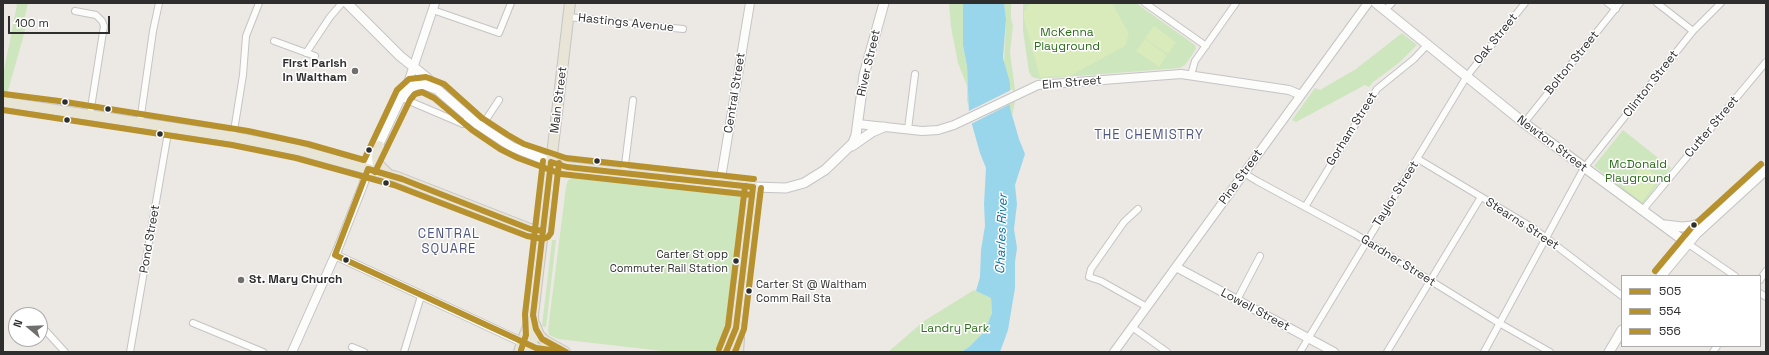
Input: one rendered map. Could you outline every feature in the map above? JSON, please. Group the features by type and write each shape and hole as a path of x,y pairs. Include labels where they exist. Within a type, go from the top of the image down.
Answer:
{"main road":[{"path":"347,3 400,56 426,77 438,91 481,127 512,147 551,162 566,166 720,184 786,188 796,186 813,178 849,148 872,132 884,127"},
{"name":"Main Street","path":"519,352 527,347 533,316 570,3"},
{"name":"River Street","path":"858,124 864,75 884,3"},
{"name":"Newton Street","path":"1376,3 1524,123 1687,243"},
{"path":"402,98 409,89 416,85 427,85 438,91"},
{"path":"3,102 90,114 233,137 302,151 368,170 392,175"},
{"path":"849,148 855,140 858,124"},
{"path":"379,146 377,157 379,166 386,172 527,228 543,231"},
{"path":"1662,275 1687,243 1766,170"},
{"path":"726,352 736,328 753,187"},
{"path":"1656,221 1668,226 1682,227 1697,225 1716,215"},
{"path":"533,316 535,326 541,337 550,344 566,352"},
{"path":"736,328 739,341 738,352"},
{"path":"1609,352 1621,332"},
{"path":"527,347 566,352"}],"street":[{"path":"140,122 153,31 159,3"},
{"path":"233,137 243,75 246,36 259,3"},
{"path":"306,52 330,17 342,3"},
{"path":"292,352 335,255 364,185 368,170 402,98 434,6 499,33 511,3"},
{"name":"Central Street","path":"720,184 750,3"},
{"path":"1145,3 1206,46"},
{"path":"1191,75 1193,65 1236,3"},
{"name":"Pine Street","path":"1114,352 1368,3"},
{"path":"1385,10 1392,3"},
{"name":"Oak Street","path":"1467,76 1525,3"},
{"path":"1608,3 1616,9"},
{"name":"Bolton Street","path":"1524,123 1620,3"},
{"path":"1657,3 1693,31"},
{"name":"Clinton Street","path":"1484,352 1584,168 1693,31 1721,3"},
{"path":"75,11 96,14 104,26 90,114"},
{"name":"Hastings Avenue","path":"568,17 683,29"},
{"path":"274,41 314,56"},
{"name":"Gorham Street","path":"1305,207 1377,89 1414,58 1428,44"},
{"name":"Cutter Street","path":"1644,212 1646,206 1766,62"},
{"path":"908,129 915,74"},
{"name":"Elm Street","path":"858,124 935,131 960,123 1026,90 1044,84 1191,75 1288,90 1301,95"},
{"name":"Taylor Street","path":"1300,352 1467,76"},
{"path":"402,98 463,124 470,118"},
{"path":"481,127 499,100"},
{"path":"624,173 633,100"},
{"name":"Pond Street","path":"130,352 169,127"},
{"name":"Stearns Street","path":"1418,159 1546,237 1621,295"},
{"name":"Gardner Street","path":"1244,173 1367,242 1499,324 1550,352"},
{"path":"1387,352 1481,197"},
{"path":"1138,209 1124,222 1091,269 1089,277 1101,281 1147,306"},
{"name":"Newton Street","path":"1687,243 1734,275"},
{"path":"335,255 527,347"},
{"path":"1237,300 1260,256"},
{"name":"Lowell Street","path":"1176,267 1334,352"},
{"path":"404,352 421,296"},
{"path":"193,322 263,352"},
{"path":"1132,327 1167,352"},
{"path":"48,332 65,352"},
{"path":"352,347 364,352"}],"green space":[{"path":"15,3 28,3 23,24 26,25 7,94 3,94 3,75 17,5"},
{"path":"949,3 963,3 963,45 967,66 969,106 967,101 967,86 958,63 951,27"},
{"path":"1004,3 1011,4 1011,18 1013,26 1010,52 1016,97 1012,116 1004,63 1006,19"},
{"name":"McKenna Playground","path":"1023,3 1136,3 1195,45 1196,49 1185,65 1180,68 1039,79 1032,77 1029,72 1023,31"},
{"path":"1030,3 1112,3 1129,34 1125,46 1070,76 1040,77 1024,19 1024,12"},
{"path":"1154,26 1176,42 1168,54 1145,38"},
{"path":"1402,33 1417,45 1400,62 1372,83 1369,87 1365,85 1296,122 1292,120 1315,88 1320,90 1356,69"},
{"path":"1145,39 1167,55 1159,67 1136,51"},
{"name":"McDonald Playground","path":"1623,130 1671,168 1642,205 1594,166"},
{"path":"1643,165 1660,178 1642,202 1624,188"},
{"path":"574,177 736,194 740,196 728,314 717,352 671,352 558,339 549,335 548,330 566,187 568,180"},
{"path":"552,240 556,240 546,327 542,326"},
{"name":"Landry Park","path":"974,290 991,298 992,313 984,332 969,347 961,352 888,352 924,321"}],"water":[{"name":"Charles River","path":"963,3 1004,3 1006,19 1003,58 1010,83 1010,108 1025,154 1015,185 1017,204 1014,229 1017,248 1015,262 1015,288 1008,330 1000,352 961,352 969,347 984,332 992,313 991,298 976,291 980,277 981,250 985,226 984,204 986,168 980,153 969,114 967,66 963,45"}],"pier":[{"path":"1013,89 1012,103 971,124 967,112"}],"transit line":[{"name":"556","path":"4,94 59,101 248,131 308,144 364,160 397,90 409,79 426,77 444,84 482,118 508,135 524,144 566,158 754,179"},
{"name":"554","path":"375,172 410,100 415,94 422,92 434,98 472,130 500,149 518,158 561,174 752,195"},
{"name":"554","path":"3,110 232,145 296,158 394,185 527,236 543,239 548,237 551,233 559,163"},
{"name":"556","path":"521,350 526,335 525,314 543,161"},
{"name":"505","path":"551,162 533,315 536,329 542,339 564,351"},
{"name":"505","path":"551,162 567,167 753,187"},
{"name":"556","path":"1655,271 1691,228 1761,164"},
{"name":"505","path":"368,169 402,179 530,229 543,231"},
{"name":"505","path":"335,255 368,169"},
{"name":"556","path":"719,349 728,326 745,186"},
{"name":"505","path":"726,352 736,328 753,187"},
{"name":"554","path":"735,352 744,329 761,188"},
{"name":"505","path":"335,255 536,348 566,352"}],"place":[{"name":"First Parish in Waltham","path":"355,71"},
{"name":"Carter St opp Commuter Rail Station","path":"736,261"},
{"name":"St. Mary Church","path":"241,280"},
{"name":"Carter St @ Waltham Comm Rail Sta","path":"749,291"}],"district":[{"name":"THE CHEMISTRY","path":"1149,135"},
{"name":"CENTRAL SQUARE","path":"449,242"}]}
